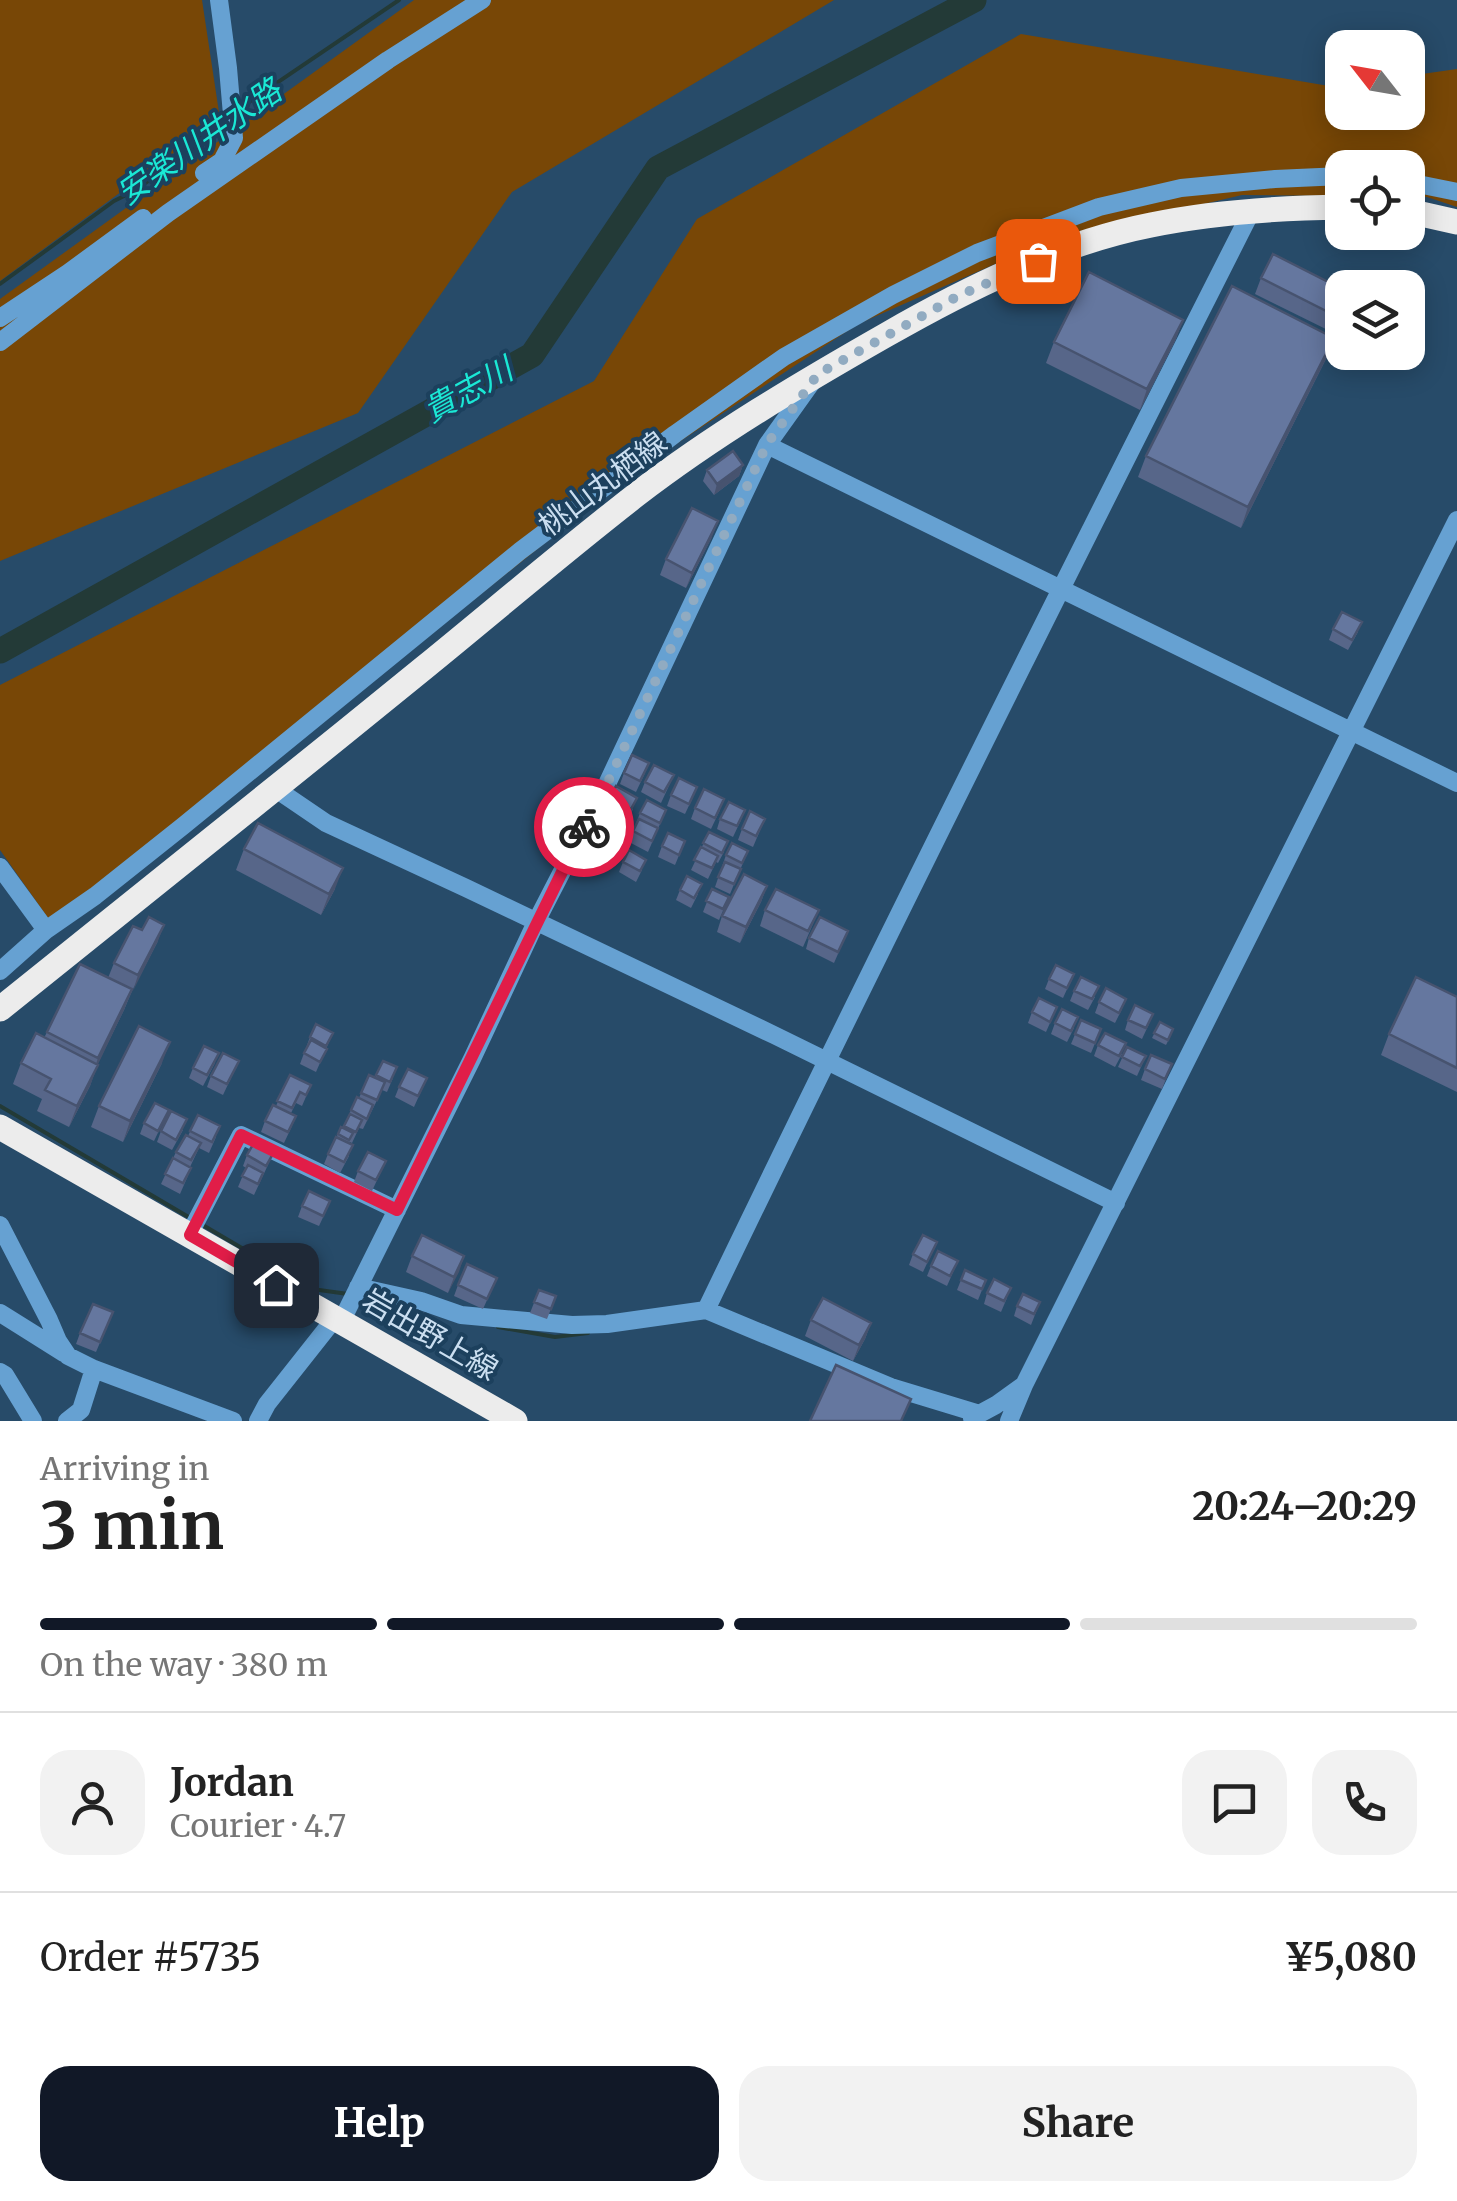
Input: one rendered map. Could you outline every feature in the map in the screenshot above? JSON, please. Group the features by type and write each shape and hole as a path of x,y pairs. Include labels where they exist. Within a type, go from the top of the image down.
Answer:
{"main road":[{"name":"桃山丸栖線","path":"0,1009 638,494 818,374 982,284 1065,250 1150,225 1251,212 1325,209"},
{"path":"1425,215 1457,222"},
{"name":"岩出野上線","path":"0,1127 515,1421"}],"street":[{"path":"0,318 222,161 234,138 218,0"},
{"path":"0,342 184,202 388,60 482,0"},
{"path":"0,972 46,930 183,826 520,552 784,356 976,254 1098,207 1181,188 1325,177"},
{"path":"1425,185 1457,192"},
{"path":"706,1310 1060,588 1251,212"},
{"path":"258,1421 267,1404 338,1320 358,1287 607,784 767,444 818,374"},
{"path":"767,444 1457,783"},
{"path":"1009,1421 1457,520"},
{"path":"276,789 326,824 826,1061 1116,1204"},
{"path":"0,867 46,930"},
{"path":"190,1235 241,1135 397,1210"},
{"path":"0,1225 68,1356"},
{"path":"358,1287 461,1314 572,1324 607,1324 706,1310 974,1418 1024,1385"},
{"path":"0,1312 68,1356 233,1421"},
{"path":"67,1421 81,1410 94,1368"},
{"path":"0,1372 5,1374 33,1421"}],"shaded area":[{"path":"0,0 202,0 220,119 0,281"},
{"path":"414,0 834,0 512,192 358,413 0,561 0,299"},
{"path":"1021,34 1325,85 1325,130 1425,130 1425,74 1457,69 1457,207 1425,197 1425,150 1325,150 1325,196 1242,195 1050,240 858,324 635,471 58,932 0,850 0,685 594,381 697,219"}],"building":[{"path":"1273,254 1325,280 1325,310 1261,278"},
{"path":"1089,272 1183,320 1147,389 1054,342"},
{"path":"1232,286 1325,333 1325,356 1248,507 1146,456"},
{"path":"733,451 743,465 717,484 707,470"},
{"path":"692,508 718,521 692,573 666,559"},
{"path":"1342,612 1362,622 1352,640 1333,629"},
{"path":"632,755 649,763 640,781 624,773"},
{"path":"654,765 674,775 664,792 645,782"},
{"path":"679,778 697,787 689,804 671,795"},
{"path":"616,786 637,798 631,809 610,797"},
{"path":"704,789 724,799 715,818 695,808"},
{"path":"647,800 666,810 660,823 640,813"},
{"path":"729,802 745,810 737,826 720,819"},
{"path":"609,803 627,812 621,823 603,815"},
{"path":"750,811 765,819 756,836 742,829"},
{"path":"639,819 658,828 652,841 633,831"},
{"path":"258,823 343,868 329,894 244,849"},
{"path":"594,831 612,841 605,854 587,845"},
{"path":"709,832 728,841 722,853 703,843"},
{"path":"668,833 685,841 679,855 662,846"},
{"path":"732,843 748,851 742,863 726,855"},
{"path":"701,847 718,856 712,868 694,860"},
{"path":"629,850 646,860 640,871 623,862"},
{"path":"725,862 741,869 734,884 718,877"},
{"path":"744,874 767,886 746,927 722,916"},
{"path":"687,876 702,884 694,898 680,890"},
{"path":"712,889 729,897 723,909 706,901"},
{"path":"776,889 819,910 808,931 765,910"},
{"path":"149,917 164,925 138,975 114,963 133,926 142,930"},
{"path":"820,917 848,931 838,952 809,938"},
{"path":"80,964 132,989 98,1058 47,1032"},
{"path":"1056,965 1074,974 1067,988 1049,979"},
{"path":"1081,977 1099,986 1092,999 1074,991"},
{"path":"1416,977 1457,997 1457,1068 1389,1034"},
{"path":"1106,988 1126,999 1119,1013 1099,1002"},
{"path":"1039,998 1057,1007 1050,1022 1032,1012"},
{"path":"1135,1005 1153,1014 1146,1028 1128,1020"},
{"path":"1062,1009 1078,1017 1071,1031 1055,1023"},
{"path":"1081,1020 1101,1029 1095,1043 1075,1034"},
{"path":"1160,1022 1173,1029 1168,1040 1154,1033"},
{"path":"316,1024 333,1033 326,1046 310,1037"},
{"path":"139,1026 170,1042 130,1121 99,1106"},
{"path":"36,1033 98,1065 77,1106 45,1090 51,1079 21,1063"},
{"path":"1105,1033 1126,1043 1119,1056 1098,1045"},
{"path":"311,1040 327,1049 320,1062 304,1053"},
{"path":"204,1046 219,1053 207,1075 193,1068"},
{"path":"1127,1047 1146,1056 1140,1066 1122,1057"},
{"path":"223,1053 239,1061 227,1084 211,1076"},
{"path":"1151,1055 1172,1064 1165,1079 1145,1069"},
{"path":"383,1061 397,1067 390,1082 376,1075"},
{"path":"408,1069 427,1078 418,1096 399,1087"},
{"path":"290,1075 311,1085 306,1095 300,1092 292,1108 277,1101"},
{"path":"369,1075 385,1082 377,1100 361,1093"},
{"path":"357,1097 373,1105 367,1119 351,1110"},
{"path":"155,1103 169,1110 158,1131 144,1123"},
{"path":"273,1105 296,1116 288,1132 265,1121"},
{"path":"171,1111 187,1119 176,1140 161,1131"},
{"path":"350,1114 362,1120 356,1132 344,1126"},
{"path":"198,1115 220,1126 212,1142 190,1131"},
{"path":"341,1127 353,1133 349,1140 338,1134"},
{"path":"186,1135 201,1143 191,1160 176,1152"},
{"path":"336,1137 353,1145 344,1162 328,1154"},
{"path":"255,1141 274,1152 266,1166 247,1155"},
{"path":"368,1152 386,1161 376,1180 358,1171"},
{"path":"173,1158 191,1168 183,1183 165,1174"},
{"path":"248,1165 263,1173 258,1184 242,1176"},
{"path":"309,1191 330,1201 323,1216 302,1206"},
{"path":"422,1235 464,1256 454,1277 412,1256"},
{"path":"923,1235 937,1242 927,1262 913,1254"},
{"path":"938,1251 958,1261 950,1276 931,1266"},
{"path":"467,1264 497,1278 487,1299 458,1285"},
{"path":"965,1270 986,1280 982,1289 961,1280"},
{"path":"994,1279 1011,1288 1004,1301 987,1293"},
{"path":"539,1290 556,1296 551,1309 534,1302"},
{"path":"1023,1294 1040,1302 1034,1314 1017,1306"},
{"path":"823,1298 871,1323 859,1345 811,1320"},
{"path":"93,1304 113,1312 100,1342 80,1333"},
{"path":"836,1365 911,1399 901,1421 810,1421"}],"waterway":[{"name":"安楽川井水路","path":"237,110 399,0"},
{"name":"貴志川","path":"0,651 532,355 658,168 974,0"},
{"name":"安楽川井水路","path":"0,284 194,148 226,119"},
{"path":"0,1106 192,1219"},
{"path":"201,1224 312,1289 348,1294"},
{"path":"498,1327 555,1337 588,1333"}],"way so far":[{"path":"584,827 767,444 818,374 958,296 1038,261"}],"route":[{"path":"276,1285 190,1235 241,1135 397,1210 584,827"}]}
